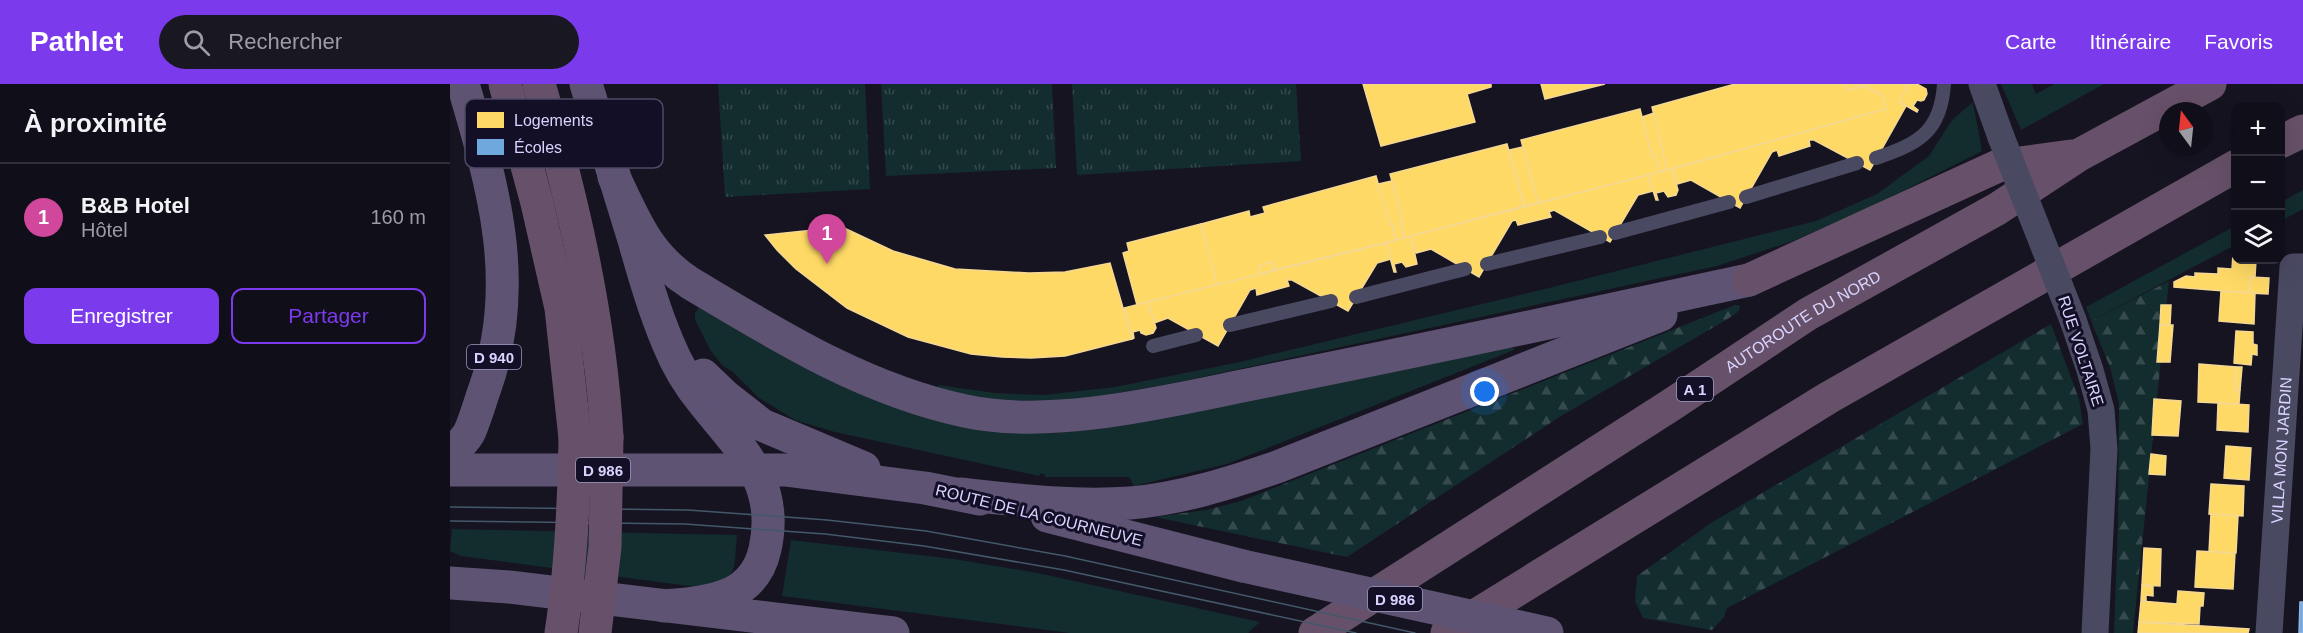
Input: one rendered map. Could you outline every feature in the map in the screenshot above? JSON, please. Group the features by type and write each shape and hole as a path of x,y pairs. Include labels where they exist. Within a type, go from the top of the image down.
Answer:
{"highway":[{"path":"505,84 509,99"},
{"path":"539,84 543,99"},
{"name":"AUTOROUTE DU NORD","path":"1315,633 1671,405 1808,314 1997,209 2079,155 2210,84"},
{"path":"2285,140 2303,131"},
{"path":"1749,280 1998,166 2079,155"},
{"path":"528,168 561,308 575,438 570,572 561,633"},
{"path":"562,168 588,276 604,384 607,437 605,547 595,633"},
{"path":"1447,633 1828,398 2231,168"},
{"path":"1461,633 1487,607"}],"main road":[{"name":"D 940","path":"463,84 467,99"},
{"path":"586,84 591,99"},
{"name":"D 940","path":"450,456 469,433 492,369 502,304 502,249 487,168"},
{"path":"611,168 661,326 679,365 702,401 732,435 756,470 769,515 764,554 747,582 731,595 701,603 664,606"},
{"path":"614,177 652,250 670,270 690,283 846,372 906,395 967,411 1008,415 1077,414 1133,407 1398,355 1749,280"},
{"path":"960,494 1078,504 1131,503 1213,488 1277,467 1749,280"},
{"path":"661,326 702,374 725,396 762,425 871,471 925,488"},
{"name":"ROUTE DE LA COURNEUVE","path":"450,470 785,470 925,488 960,494 1243,566 1547,633"},
{"path":"450,567 482,581 509,587"},
{"path":"450,584 509,587 893,633"}],"street":[{"name":"RUE VOLTAIRE","path":"1982,84 2073,320 2101,411 2104,449 2095,633"},
{"name":"VILLA MON JARDIN","path":"2268,633 2298,267"}],"lane":[{"path":"1876,158 1900,151 1918,140 1933,126 1944,96 1944,84"},
{"path":"1746,197 1857,164"},
{"path":"1615,233 1729,202"},
{"path":"1486,264 1600,237"},
{"path":"1356,297 1465,268"},
{"path":"1230,325 1331,302"},
{"path":"1154,346 1196,335"}],"green space":[{"path":"718,84 865,84 870,189 725,197"},
{"path":"881,84 1052,84 1056,168 886,176"},
{"path":"1072,84 1296,84 1301,161 1077,175"},
{"path":"2001,84 2032,84 2036,94 2054,84 2104,84 2021,130"},
{"path":"1973,102 1982,151 1877,204 1793,241 1717,266 1174,383 1074,401 996,401 937,392 938,385 995,393 1043,395 1115,387 1240,362 1816,221 1877,194 1929,156 1952,120"},
{"path":"2303,190 2303,209 2285,219 2285,200"},
{"path":"2231,228 2231,247 2091,321 2086,307"},
{"path":"2169,281 2133,633 2114,633 2119,403 2110,367 2091,321"},
{"path":"702,303 923,414 986,431 1053,433 1099,429 1507,348 1514,348 1514,350 1227,464 1134,486 1129,477 1045,477 1041,473 1039,476 835,432 795,420 759,398 733,372 723,366 711,351 695,320 695,313"},
{"path":"1739,305 1738,312 1726,320 1561,416 1347,557 1155,517 1206,510 1241,501"},
{"path":"2051,324 2079,399 2083,424 1727,608 1724,617 1712,630 1643,618 1635,601 1637,576 1711,523"},
{"path":"452,529 737,535 732,573 721,580 697,587 461,556 450,551"},
{"path":"791,540 954,559 1038,573 1260,622 1248,633 1070,633 782,596"}],"building: Logements":[{"path":"1363,84 1491,84 1491,87 1467,94 1475,122 1381,146"},
{"path":"1541,84 1605,84 1545,99"},
{"path":"1735,84 1845,84 1847,90 1864,86 1883,95 1886,109 1667,170 1652,107"},
{"path":"1845,84 1909,84 1899,102 1906,106 1870,170 1814,140 1809,140 1810,146 1779,156 1777,150 1772,152 1740,208 1691,180 1677,184 1672,169 1886,109 1883,95 1864,86 1847,90"},
{"path":"1909,84 1917,84 1926,89 1927,94 1924,100 1917,100 1913,106 1918,110 1917,112 1899,102"},
{"path":"1640,109 1652,155 1655,155 1660,172 1538,203 1521,140"},
{"path":"1654,113 1667,170 1660,172 1655,155 1652,155 1642,117"},
{"path":"1507,144 1524,206 1404,238 1400,221 1403,221 1390,174"},
{"path":"1523,147 1538,203 1524,206 1509,150"},
{"path":"1672,169 1678,190 1676,195 1668,197 1664,191 1656,193 1658,200 1656,200 1648,175"},
{"path":"1648,175 1653,191 1638,195 1610,242 1554,210 1549,212 1551,217 1518,225 1516,220 1512,221 1479,277 1431,249 1416,253 1411,236"},
{"path":"1376,176 1396,240 1274,270 1272,262 1259,266 1261,274 1217,285 1201,224 1249,211 1250,217 1265,213 1263,207"},
{"path":"1392,181 1403,221 1400,221 1404,238 1396,240 1378,184"},
{"path":"1201,224 1217,285 1137,305 1123,253 1129,251 1127,243"},
{"path":"842,227 893,251 955,269 1029,273 1065,272 1110,263 1132,339 1065,356 1031,358 971,354 908,337 847,308 796,269 765,235"},
{"path":"1411,236 1417,264 1406,267 1402,262 1394,264 1396,272 1394,272 1386,243"},
{"path":"1386,243 1391,259 1377,263 1348,311 1292,280 1287,280 1289,286 1257,295 1256,288 1250,290 1218,346 1168,318 1154,323 1148,302"},
{"path":"1272,262 1274,270 1261,274 1259,266"},
{"path":"2232,264 2256,264 2255,277 2250,277 2249,293 2174,287 2174,282 2186,276 2195,277 2195,273 2218,274 2218,268 2232,269"},
{"path":"2250,277 2269,278 2268,294 2249,293"},
{"path":"2221,291 2255,293 2254,324 2219,321"},
{"path":"1148,302 1156,328 1153,333 1146,335 1140,330 1133,332 1134,338 1132,339 1124,308"},
{"path":"2161,305 2171,305 2170,325 2160,325"},
{"path":"2160,325 2173,325 2170,362 2157,362"},
{"path":"2236,331 2253,332 2253,344 2257,345 2257,355 2252,354 2251,365 2234,363"},
{"path":"2199,364 2236,367 2235,390 2240,390 2239,404 2198,402"},
{"path":"2236,367 2242,367 2240,390 2235,390"},
{"path":"2154,399 2181,401 2178,436 2152,435"},
{"path":"2218,403 2249,405 2248,432 2217,430"},
{"path":"2226,446 2251,448 2249,480 2224,478"},
{"path":"2151,454 2166,456 2165,475 2149,474"},
{"path":"2211,484 2244,486 2243,516 2209,514"},
{"path":"2211,514 2238,516 2236,553 2209,552"},
{"path":"2144,548 2161,549 2160,586 2142,585"},
{"path":"2197,551 2235,553 2233,589 2195,587"},
{"path":"2142,585 2153,586 2153,596 2146,595 2146,601 2141,600"},
{"path":"2178,591 2204,593 2203,606 2200,606 2199,624 2139,622 2141,601 2177,604"},
{"path":"2139,622 2249,629 2248,633 2138,633"}],"building: Écoles":[{"path":"2300,602 2303,602 2303,633 2299,633"}],"tram line":[{"path":"450,507 688,510 827,520 926,531 1065,556 1415,633"},
{"path":"450,521 685,524 825,534 924,546 1064,570 1356,633"}],"place":[{"name":"B&B Hotel","path":"827,264"}]}
